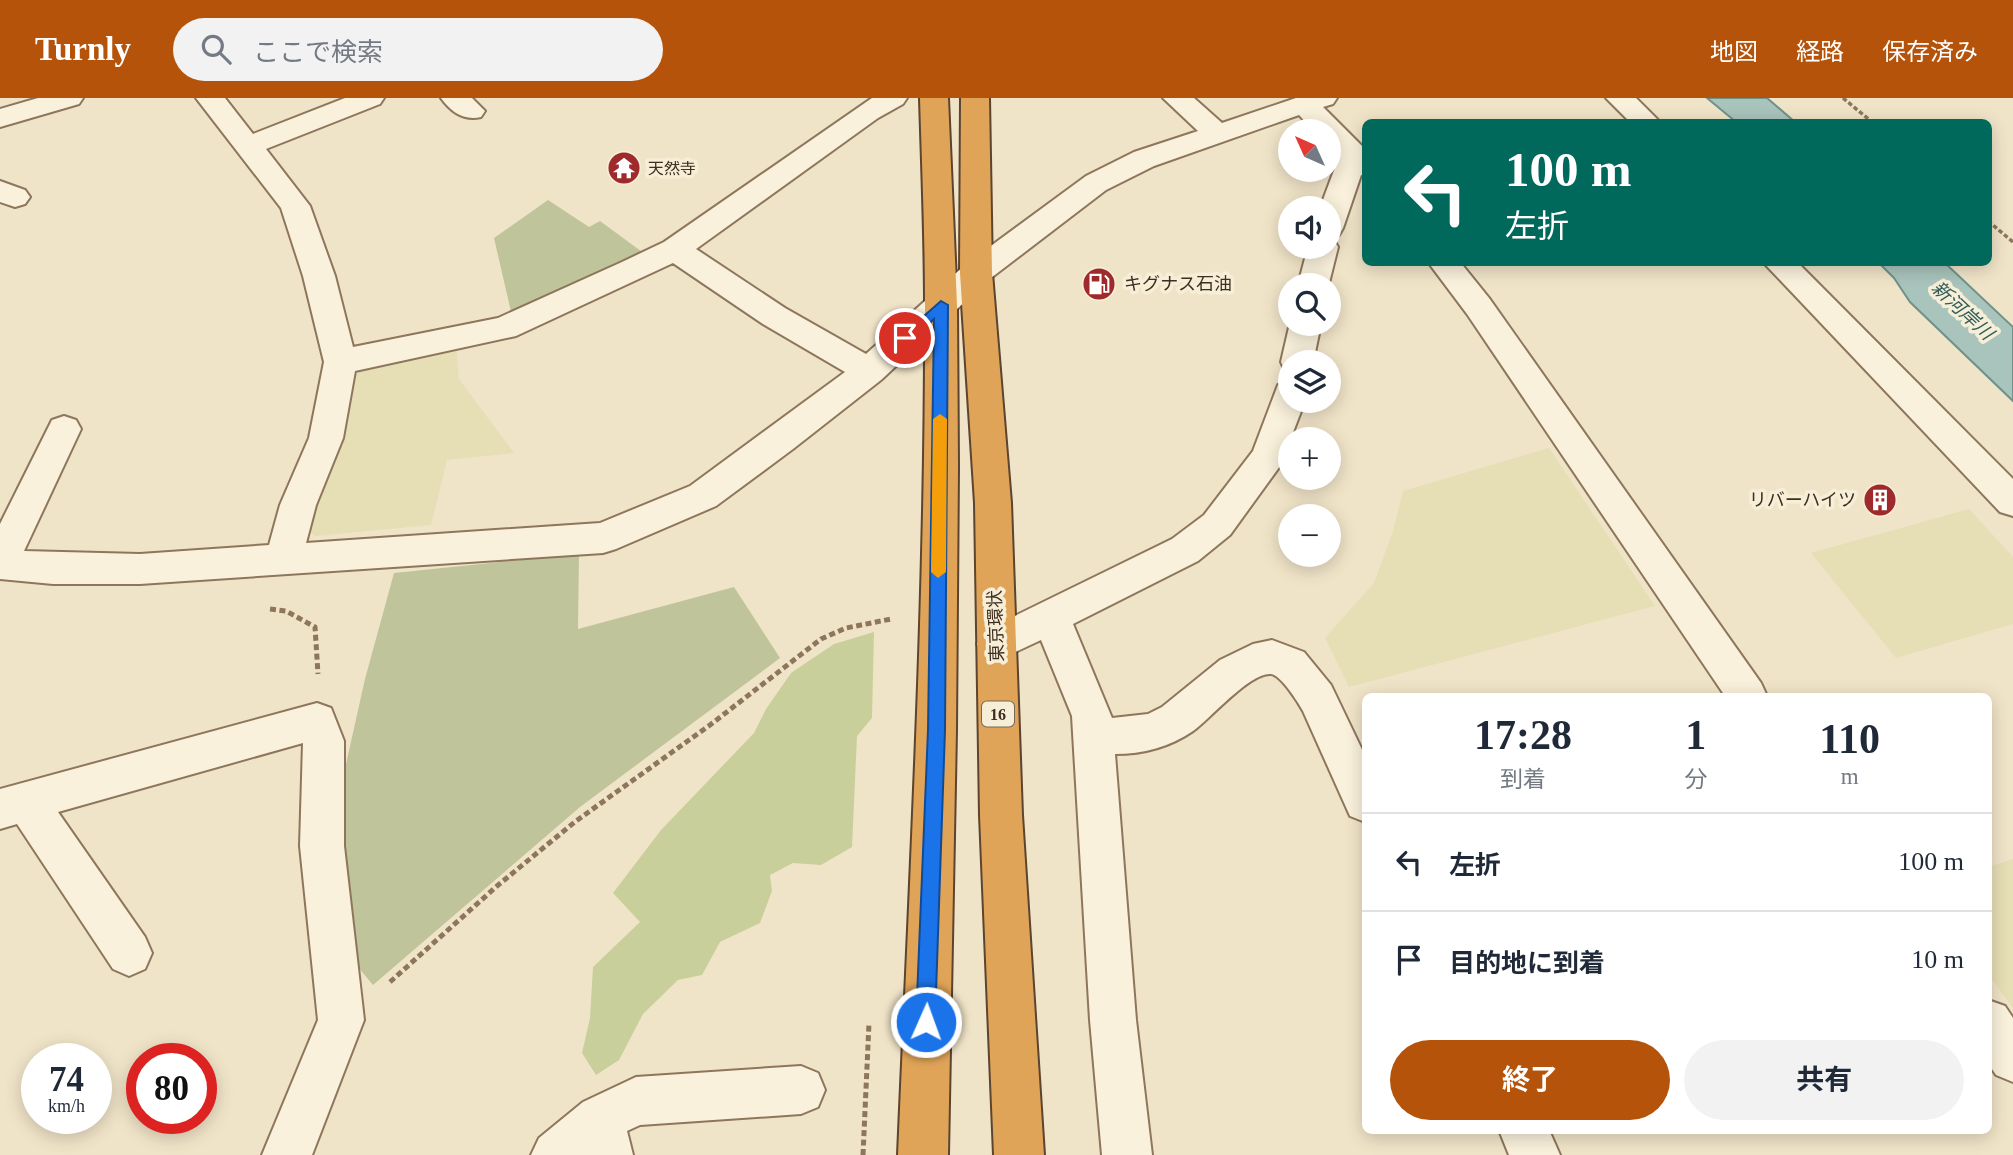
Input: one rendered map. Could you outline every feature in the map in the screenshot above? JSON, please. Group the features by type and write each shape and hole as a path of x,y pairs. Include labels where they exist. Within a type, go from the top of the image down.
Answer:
{"highway":[{"path":"923,1155 936,730 941,305 934,98"},
{"name":"東京環状","path":"975,98 975,274 993,503 1002,816 1019,1155"}],"street":[{"path":"0,118 69,98"},
{"path":"210,98 295,206 319,276 340,362 326,439 298,505 283,561"},
{"path":"248,146 370,98"},
{"path":"340,362 505,328 676,249 868,112 893,98"},
{"path":"1177,98 1218,134"},
{"path":"1620,98 1643,119"},
{"path":"64,429 0,563 53,569 140,569 603,538 703,496 869,371 975,274 1096,183 1144,159 1314,102 1360,161 1341,201"},
{"path":"676,249 774,316 869,371"},
{"path":"1446,266 1478,306 1732,693"},
{"path":"1782,266 2013,502"},
{"path":"996,644 1185,550 1217,525 1268,456 1285,413"},
{"path":"1051,618 1091,716 1113,1020 1127,1155"},
{"path":"1093,736 1126,736 1159,730 1200,704 1254,657 1274,655 1290,664 1309,685 1362,796"},
{"path":"129,953 13,805 317,720 324,741 322,846 341,1020 287,1155"},
{"path":"1992,1029 2013,1058"},
{"path":"556,1155 604,1137 636,1101 801,1090"},
{"path":"1525,1134 1535,1155"}],"path":[{"path":"1843,98 1868,119"},
{"path":"1992,224 2013,242"},
{"path":"260,608 286,611 315,627 318,649 317,720"},
{"path":"341,1020 372,999 497,886 576,821 710,725 821,639 846,628 892,618"}],"shaded area":[{"path":"456,345 459,379 514,453 447,460 431,525 315,536 305,528 355,365"},
{"path":"1549,448 1655,606 1349,687 1325,638 1374,583 1393,531 1403,491"},
{"path":"1969,509 2013,557 2013,624 1896,658 1811,553"},
{"path":"2013,859 2013,1008 1992,979 1992,866"}],"green space":[{"path":"548,200 589,227 600,221 649,257 512,316 494,238"},
{"path":"579,554 578,629 734,587 780,658 580,807 373,985 358,967 341,868 346,764 365,679 394,573"},
{"path":"874,632 872,718 857,736 852,847 821,865 793,863 770,875 772,891 760,923 720,942 702,975 678,980 643,1014 619,1060 596,1075 582,1053 590,1018 593,967 640,922 613,893 661,830 754,733 766,709 791,673 834,644"}],"water":[{"path":"1707,98 1767,98 1792,119 1732,119"},
{"name":"新河岸川","path":"1882,266 1948,266 2013,327 2013,401 1910,302 1894,278"}],"slow traffic":[{"path":"938,572 940,419"}],"place":[{"name":"天然寺","path":"624,168"},
{"name":"キグナス石油","path":"1099,284"},
{"name":"リバーハイツ","path":"1880,500"}],"route":[{"path":"905,338 941,305 936,730 926,1022"}]}
